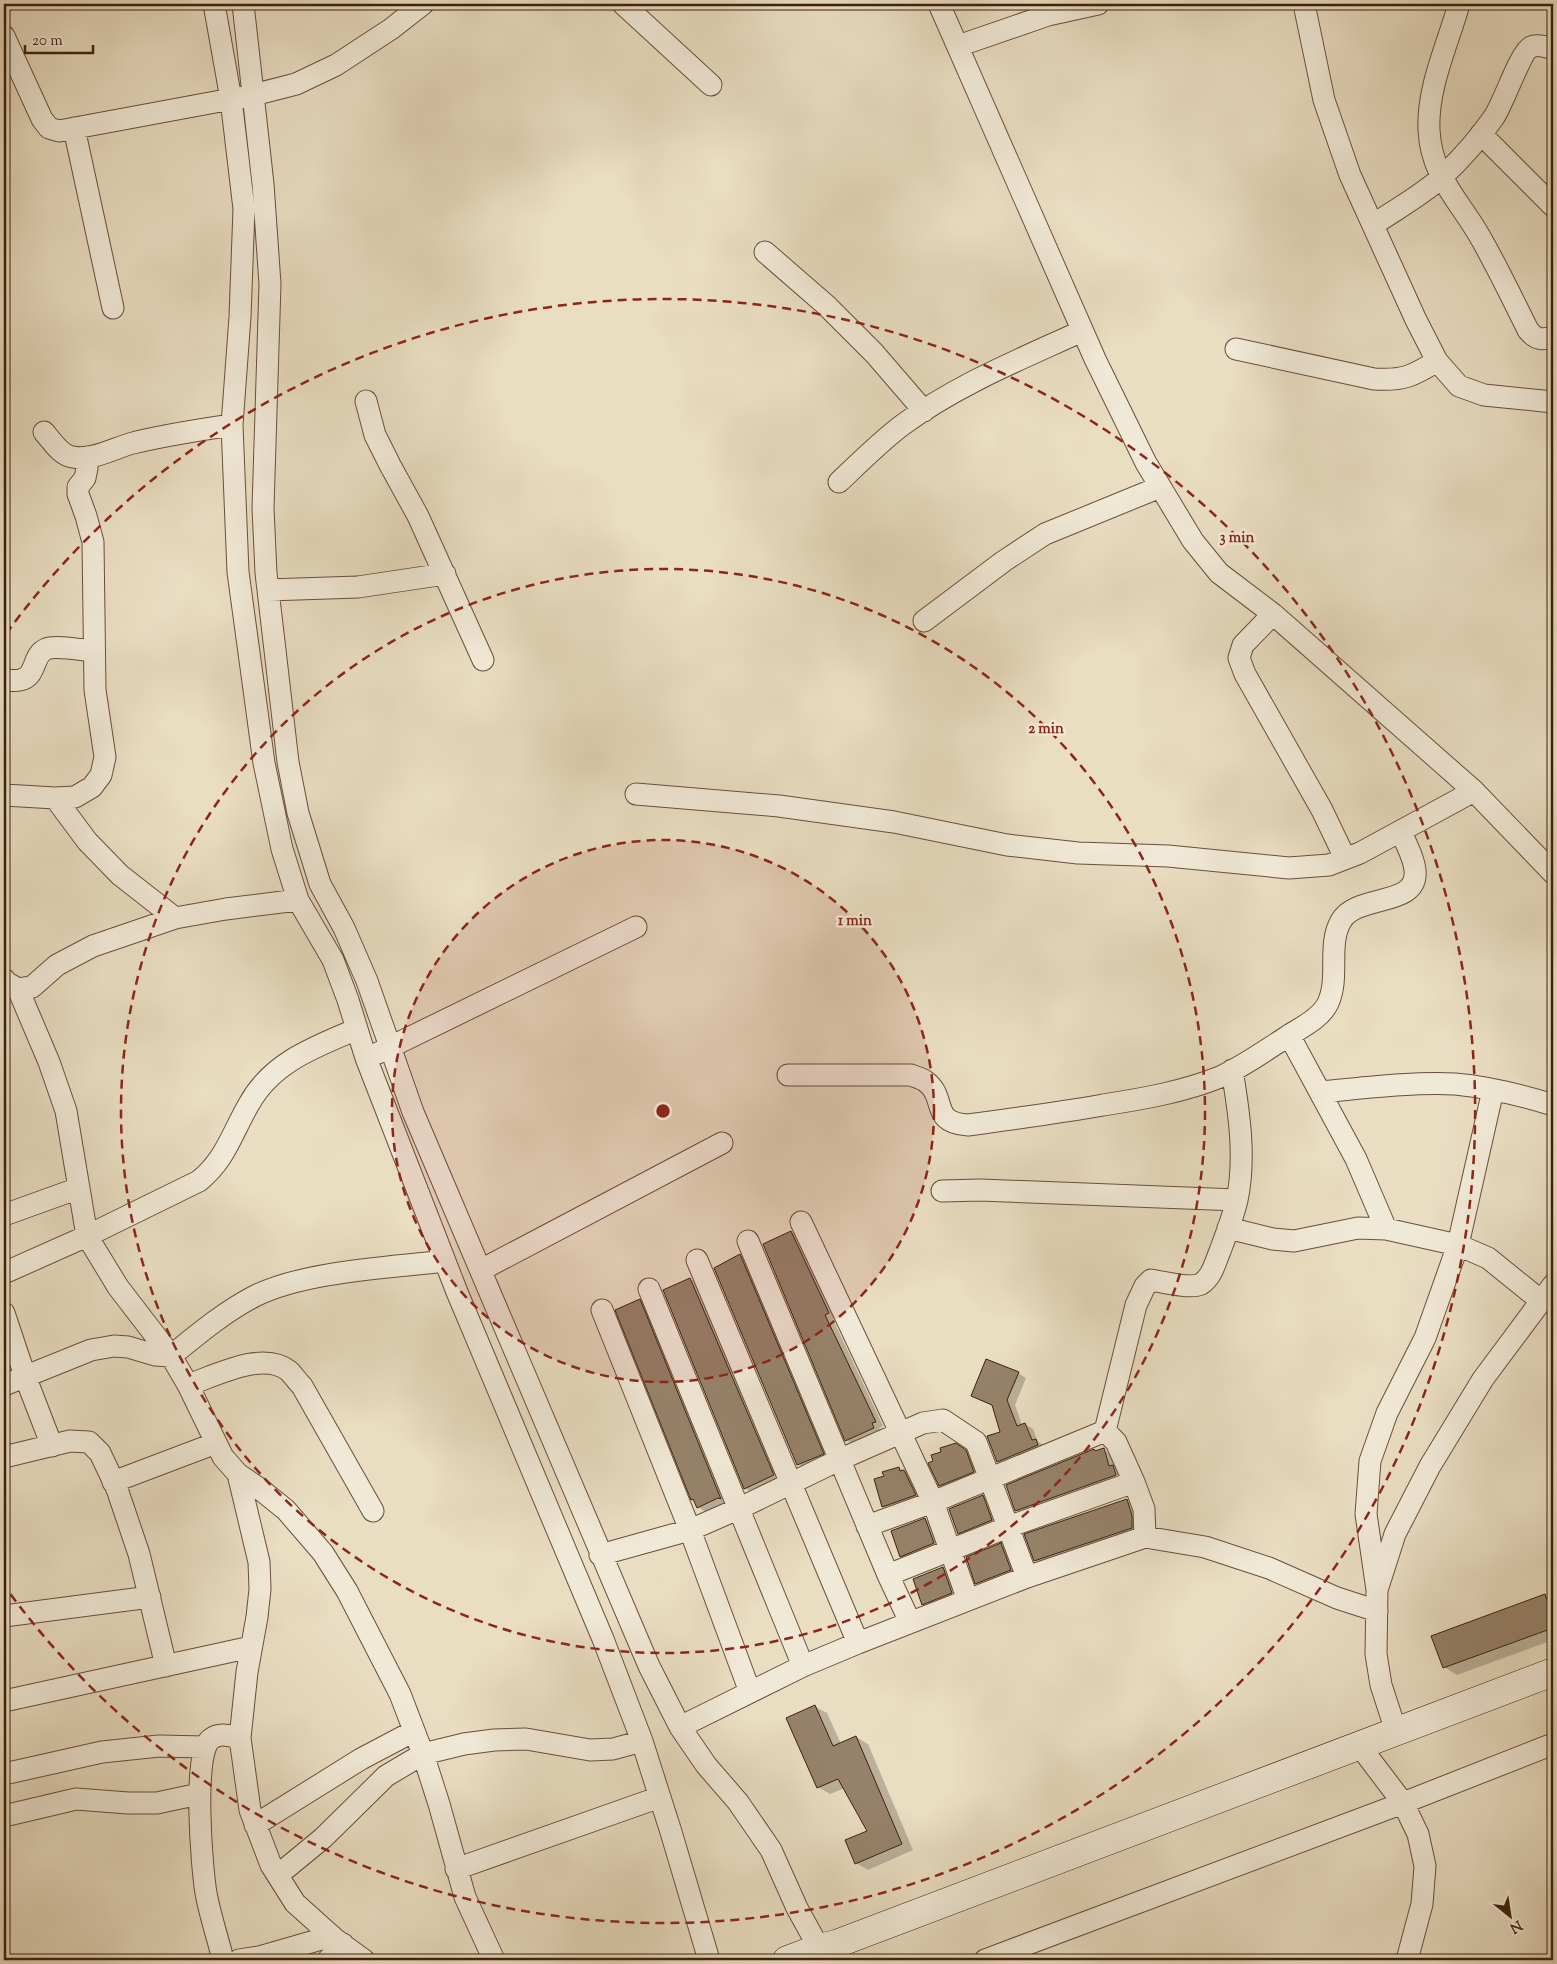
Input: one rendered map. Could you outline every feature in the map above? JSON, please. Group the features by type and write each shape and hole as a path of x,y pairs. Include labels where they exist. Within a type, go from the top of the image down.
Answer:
{"street":[{"path":"214,4 231,99 244,209 240,317 232,425 238,572 264,763 282,849 298,900 333,960 357,1029 378,1053 413,1112 600,1555 649,1666 680,1727 706,1765 738,1802 771,1850 797,1908 819,1948"},
{"path":"242,4 263,184 270,284 263,508 268,590 288,762 298,813 320,884 344,928 355,954 378,1053 445,1261 603,1639 642,1741 709,1960"},
{"path":"4,36 42,119 49,128 59,130 254,95 296,84 336,65 390,29 423,4"},
{"path":"623,4 711,85"},
{"path":"939,4 1082,330 1146,463 1194,541 1219,573 1273,614 1474,791 1553,873"},
{"path":"958,46 1040,17 1098,4"},
{"path":"1304,4 1324,100 1350,174 1416,320 1437,361 1459,386 1484,395 1553,402"},
{"path":"1459,4 1430,107 1429,131 1434,159 1441,178 1498,268 1528,330 1534,337 1540,340 1553,337"},
{"path":"1373,225 1441,178 1470,148 1495,115 1522,56 1531,47 1542,46 1553,49"},
{"path":"74,128 113,308"},
{"path":"1481,134 1553,206"},
{"path":"765,252 826,305 874,353 924,411"},
{"path":"839,482 901,426 938,401 993,372 1082,330"},
{"path":"1236,349 1381,379 1395,380 1416,374 1437,361"},
{"path":"366,401 375,434 418,516 483,660"},
{"path":"44,432 60,451 71,458 87,457 176,433 232,425"},
{"path":"4,795 54,798 75,797 92,787 101,775 105,757 95,690 93,542 78,494 78,487 85,478 87,457"},
{"path":"924,621 1004,561 1045,534 1160,487"},
{"path":"268,590 358,587 445,574"},
{"path":"1273,614 1243,645 1239,658 1245,674 1322,810 1345,858"},
{"path":"4,680 21,680 30,675 37,657 45,649 94,651"},
{"path":"636,794 789,808 894,822 1007,844 1078,853 1168,856 1288,868 1329,865 1360,853 1474,791"},
{"path":"54,798 87,841 120,875 175,918"},
{"path":"788,1075 911,1075 926,1081 935,1092 945,1118 954,1124 968,1125 1138,1100 1220,1077 1318,1016 1328,1003 1332,987 1336,938 1341,921 1350,910 1408,891 1415,882 1415,868 1400,831"},
{"path":"11,984 32,987 57,966 93,946 175,918 226,909 298,900"},
{"path":"378,1053 636,927"},
{"path":"11,984 49,1062 66,1111 87,1236 118,1287 171,1356 188,1385 223,1457 238,1474 286,1510 324,1553 372,1637 400,1694 423,1754 465,1897 494,1960"},
{"path":"4,1273 87,1236 200,1181 213,1169 226,1150 249,1102 268,1076 300,1054 357,1029"},
{"path":"1288,1036 1321,1092 1356,1159 1386,1229"},
{"path":"1105,1432 1136,1305 1145,1286 1152,1280 1188,1286 1200,1285 1210,1276 1228,1228 1237,1200 1241,1158 1238,1110 1232,1070"},
{"path":"1321,1092 1391,1085 1456,1084 1512,1092 1553,1105"},
{"path":"1396,1731 1380,1678 1376,1654 1377,1601 1366,1514 1370,1461 1387,1413 1426,1338 1458,1245 1493,1090"},
{"path":"481,1270 722,1143"},
{"path":"4,1214 79,1188"},
{"path":"942,1191 980,1190 1237,1200"},
{"path":"801,1222 933,1502 968,1600"},
{"path":"1228,1228 1273,1239 1294,1241 1358,1228 1386,1229 1458,1245 1488,1258 1547,1292 1483,1379 1430,1466 1395,1534 1377,1601"},
{"path":"748,1241 841,1459 867,1526 910,1622"},
{"path":"697,1260 858,1643"},
{"path":"4,1385 91,1350 114,1346 128,1347 154,1356 171,1356 215,1320 256,1296 301,1280 445,1261"},
{"path":"649,1289 803,1666"},
{"path":"602,1310 690,1530 750,1692"},
{"path":"4,1313 25,1376 52,1446"},
{"path":"188,1385 249,1364 268,1362 288,1370 302,1386 373,1511"},
{"path":"600,1555 690,1530 899,1433 923,1423 943,1420 976,1442 1027,1577"},
{"path":"867,1526 933,1502 1105,1432"},
{"path":"1105,1432 1116,1442 1134,1482 1144,1509 1145,1537"},
{"path":"4,1457 70,1441 89,1442 100,1452 114,1482 140,1554 166,1666"},
{"path":"114,1482 216,1443"},
{"path":"238,1474 259,1562 260,1589 247,1672 240,1738 250,1810 272,1865 295,1903 337,1940 364,1960"},
{"path":"888,1575 1008,1528 1134,1482"},
{"path":"680,1727 803,1666 858,1643 1027,1577 1145,1537 1205,1547 1269,1568 1337,1598 1377,1601"},
{"path":"4,1616 150,1597"},
{"path":"4,1701 251,1648"},
{"path":"787,1960 854,1937 1553,1672"},
{"path":"256,1824 361,1759 414,1731"},
{"path":"223,1960 206,1893 199,1794 205,1747 210,1739 221,1735 240,1738"},
{"path":"278,1875 323,1838 386,1776 423,1754 464,1744 494,1740 526,1739 590,1750 613,1749 642,1741"},
{"path":"985,1960 1403,1803 1553,1744"},
{"path":"1359,1745 1403,1803 1418,1834 1425,1866 1422,1904 1407,1960"},
{"path":"4,1774 102,1752 158,1746 205,1747"},
{"path":"4,1816 76,1799 158,1803 199,1794"},
{"path":"456,1869 660,1797"},
{"path":"239,1960 259,1958 337,1940"},
{"path":"328,1960 337,1940"}],"building":[{"path":"791,1231 829,1313 825,1315 876,1422 872,1423 874,1428 845,1441 763,1244"},
{"path":"740,1254 824,1454 797,1465 714,1268"},
{"path":"690,1278 774,1475 744,1489 663,1290"},
{"path":"640,1299 721,1499 718,1498 697,1508 693,1499 691,1500 615,1310"},
{"path":"986,1359 1019,1372 1007,1400 1017,1426 1025,1423 1032,1440 1036,1439 1038,1445 997,1462 987,1436 1000,1432 992,1405 971,1396"},
{"path":"956,1443 966,1450 974,1472 939,1486 928,1463 933,1461 931,1455 941,1452 940,1448"},
{"path":"1104,1448 1109,1466 1113,1465 1116,1475 1015,1511 1006,1485 1094,1449 1095,1451"},
{"path":"899,1467 900,1471 904,1470 916,1495 882,1507 874,1479 884,1476 882,1472"},
{"path":"983,1495 992,1520 958,1534 949,1509"},
{"path":"1127,1499 1132,1516 1132,1528 1034,1561 1024,1534"},
{"path":"925,1518 934,1543 900,1557 891,1531"},
{"path":"1001,1543 1011,1570 975,1584 966,1557"},
{"path":"943,1567 952,1593 922,1605 913,1579"},
{"path":"1545,1594 1553,1617 1553,1628 1443,1668 1431,1636"},
{"path":"815,1705 833,1746 856,1736 902,1844 855,1864 845,1840 867,1831 838,1779 817,1788 786,1718"}]}
